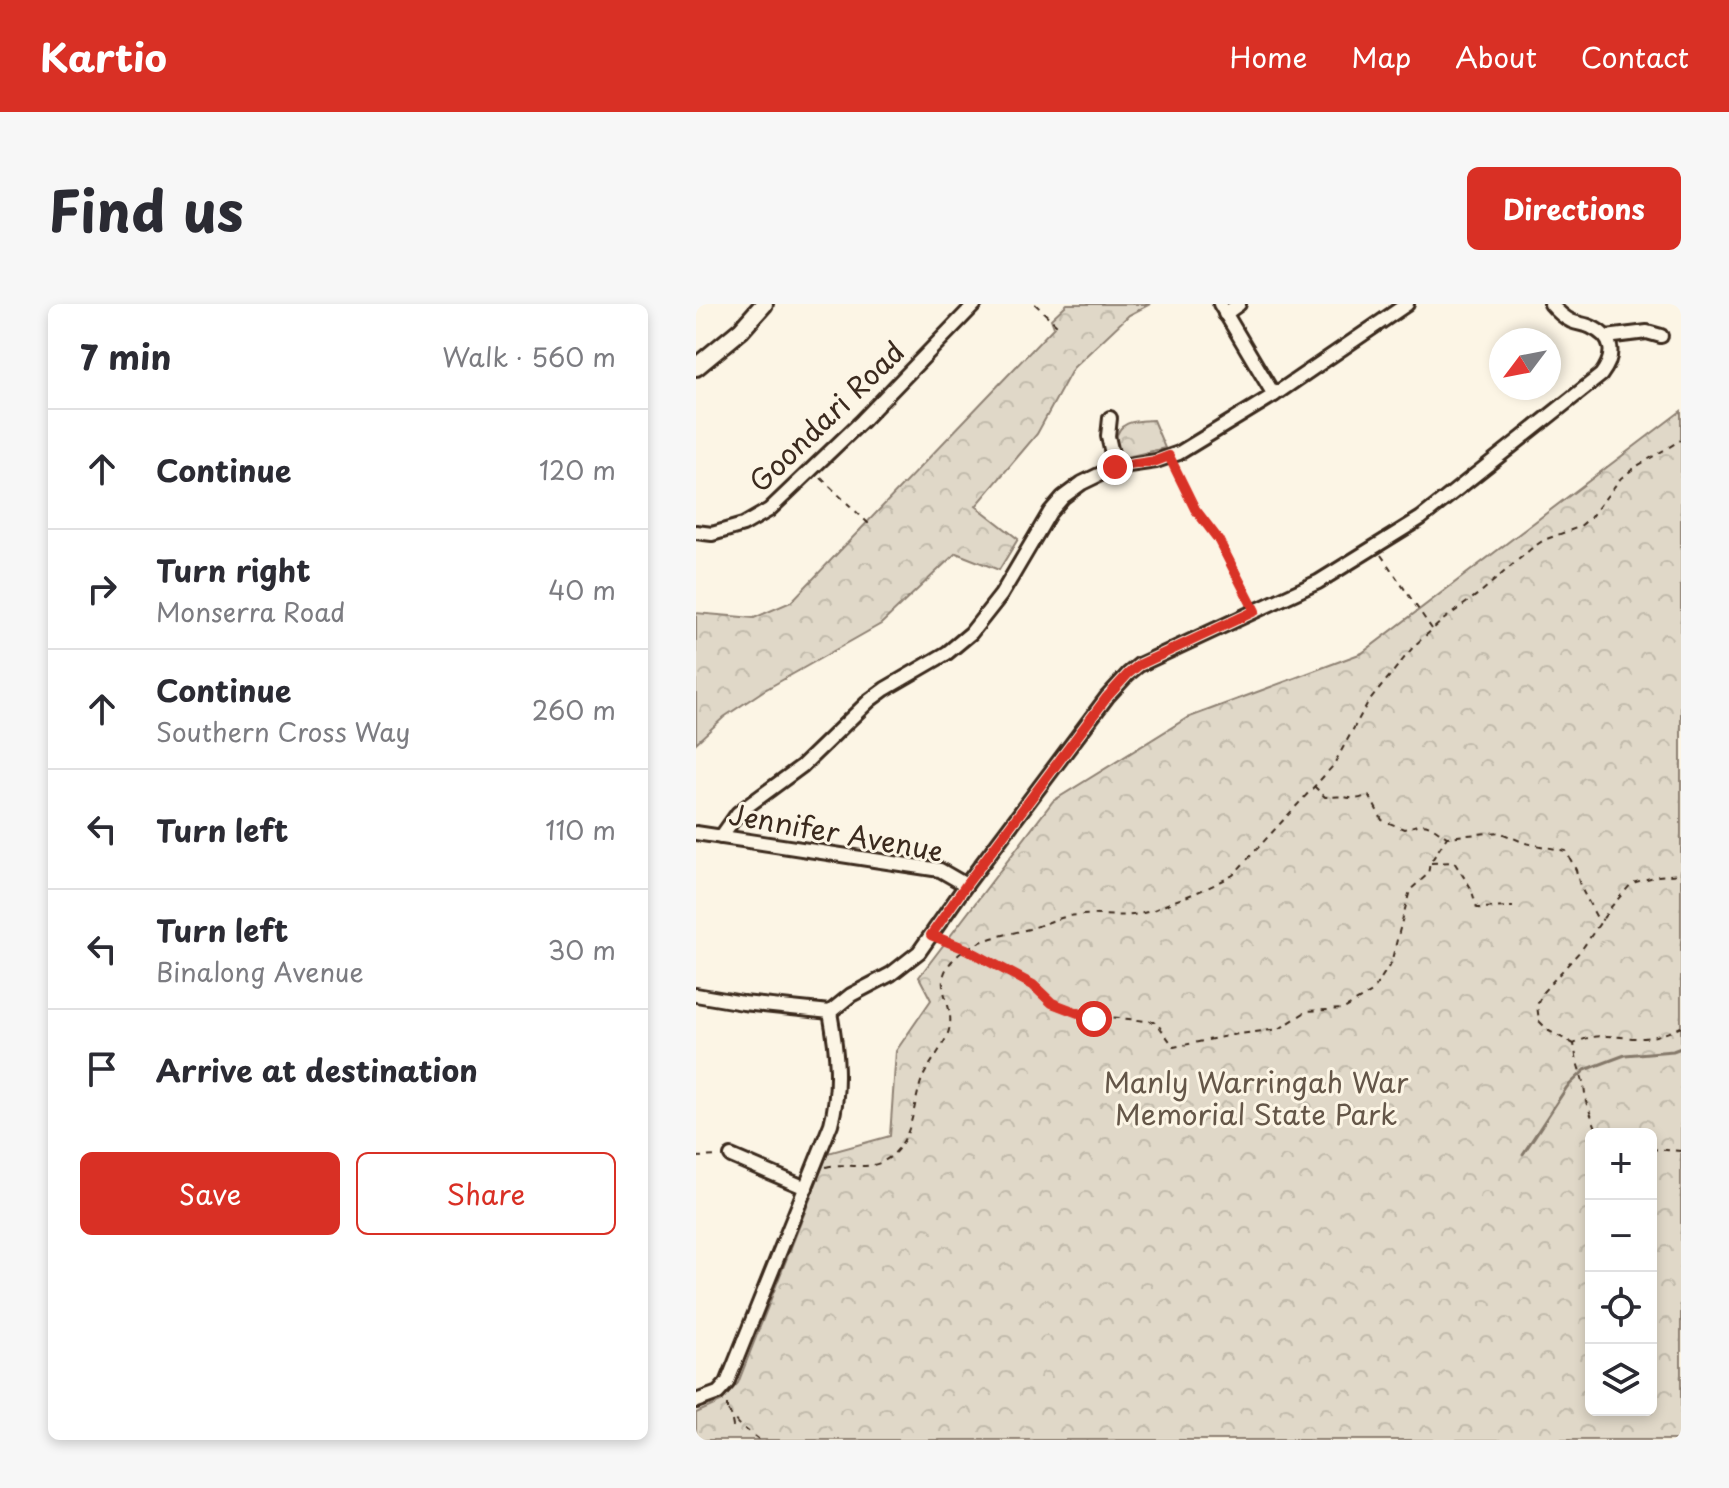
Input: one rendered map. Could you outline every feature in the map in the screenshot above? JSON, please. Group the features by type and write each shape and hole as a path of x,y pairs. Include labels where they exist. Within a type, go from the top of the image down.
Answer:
{"main road":[{"path":"696,367 741,330 764,304"}],"street":[{"name":"Goondari Road","path":"696,532 712,534 743,525 769,510 862,421 975,304"},
{"path":"1239,304 1222,309 1274,395"},
{"path":"721,837 738,813 802,766 870,700 947,653 971,633 1001,595 1050,512 1063,497 1082,483 1115,467 1156,461 1179,453 1274,395 1407,304"},
{"path":"696,995 830,1012 851,995 891,974 919,952 1107,697 1128,674 1139,665 1318,582 1421,518 1601,375 1609,364 1611,349 1606,337 1558,313 1551,304"},
{"path":"1606,337 1647,332 1661,336"},
{"path":"1110,418 1108,436 1115,467"},
{"name":"Jennifer Avenue","path":"696,833 940,870 966,885"},
{"path":"696,1401 718,1393 727,1383 831,1124 836,1104 836,1045 830,1012"},
{"path":"731,1156 806,1188"}],"path":[{"path":"1035,304 1059,327"},
{"path":"826,1166 877,1164 890,1158 904,1141 922,1079 950,1028 950,1013 942,981 953,960 980,941 1033,928 1062,917 1112,917 1145,913 1233,875 1333,766 1367,704 1414,646 1532,548 1544,540 1579,527 1590,518 1621,478 1681,440"},
{"path":"1169,456 1195,509 1218,539 1255,611"},
{"path":"812,469 869,524"},
{"path":"1375,546 1432,630"},
{"path":"1313,786 1325,797 1358,800 1369,795 1382,820 1404,829 1429,824 1447,837 1499,832 1525,843 1566,851 1597,918 1603,920"},
{"path":"931,935 966,949 1033,985 1052,1003 1077,1013 1094,1019 1110,1017 1156,1022 1174,1047 1279,1029 1307,1011 1344,1009 1372,992 1391,963 1410,890 1428,874 1430,863 1447,837"},
{"path":"1430,863 1454,862 1471,888 1477,908 1513,907"},
{"path":"1574,1044 1549,1031 1539,1021 1537,1005 1543,992 1582,949 1632,883 1681,874"},
{"path":"1574,1044 1584,1038 1607,1035 1645,1038 1681,1027"},
{"path":"1574,1044 1586,1102 1596,1128"},
{"path":"1657,1149 1681,1151"},
{"path":"696,1157 731,1156"},
{"path":"729,1391 726,1404 732,1418 760,1440"},
{"path":"732,1418 734,1432"}],"green space":[{"path":"1067,304 1150,304 1129,315 1073,368 1037,434 976,506 1018,539 999,570 956,553 881,624 763,691 724,717 696,743 696,613 754,618 791,602 1054,327 1051,319"},
{"name":"Manly Warringah War Memorial State Park","path":"1681,411 1681,1440 696,1440 696,1413 721,1402 738,1383 828,1153 890,1136 896,1051 931,1000 919,977 1053,801 1187,718 1362,653"},
{"path":"1153,420 1165,448 1123,458 1116,443 1120,429 1129,423"}],"waterway":[{"path":"1523,1154 1567,1087 1585,1070 1625,1055 1681,1048"}],"route":[{"path":"1094,1019 1052,1003 1033,985 952,942 931,935 1116,686 1139,665 1255,611 1218,539 1195,509 1169,456 1115,467"}]}
